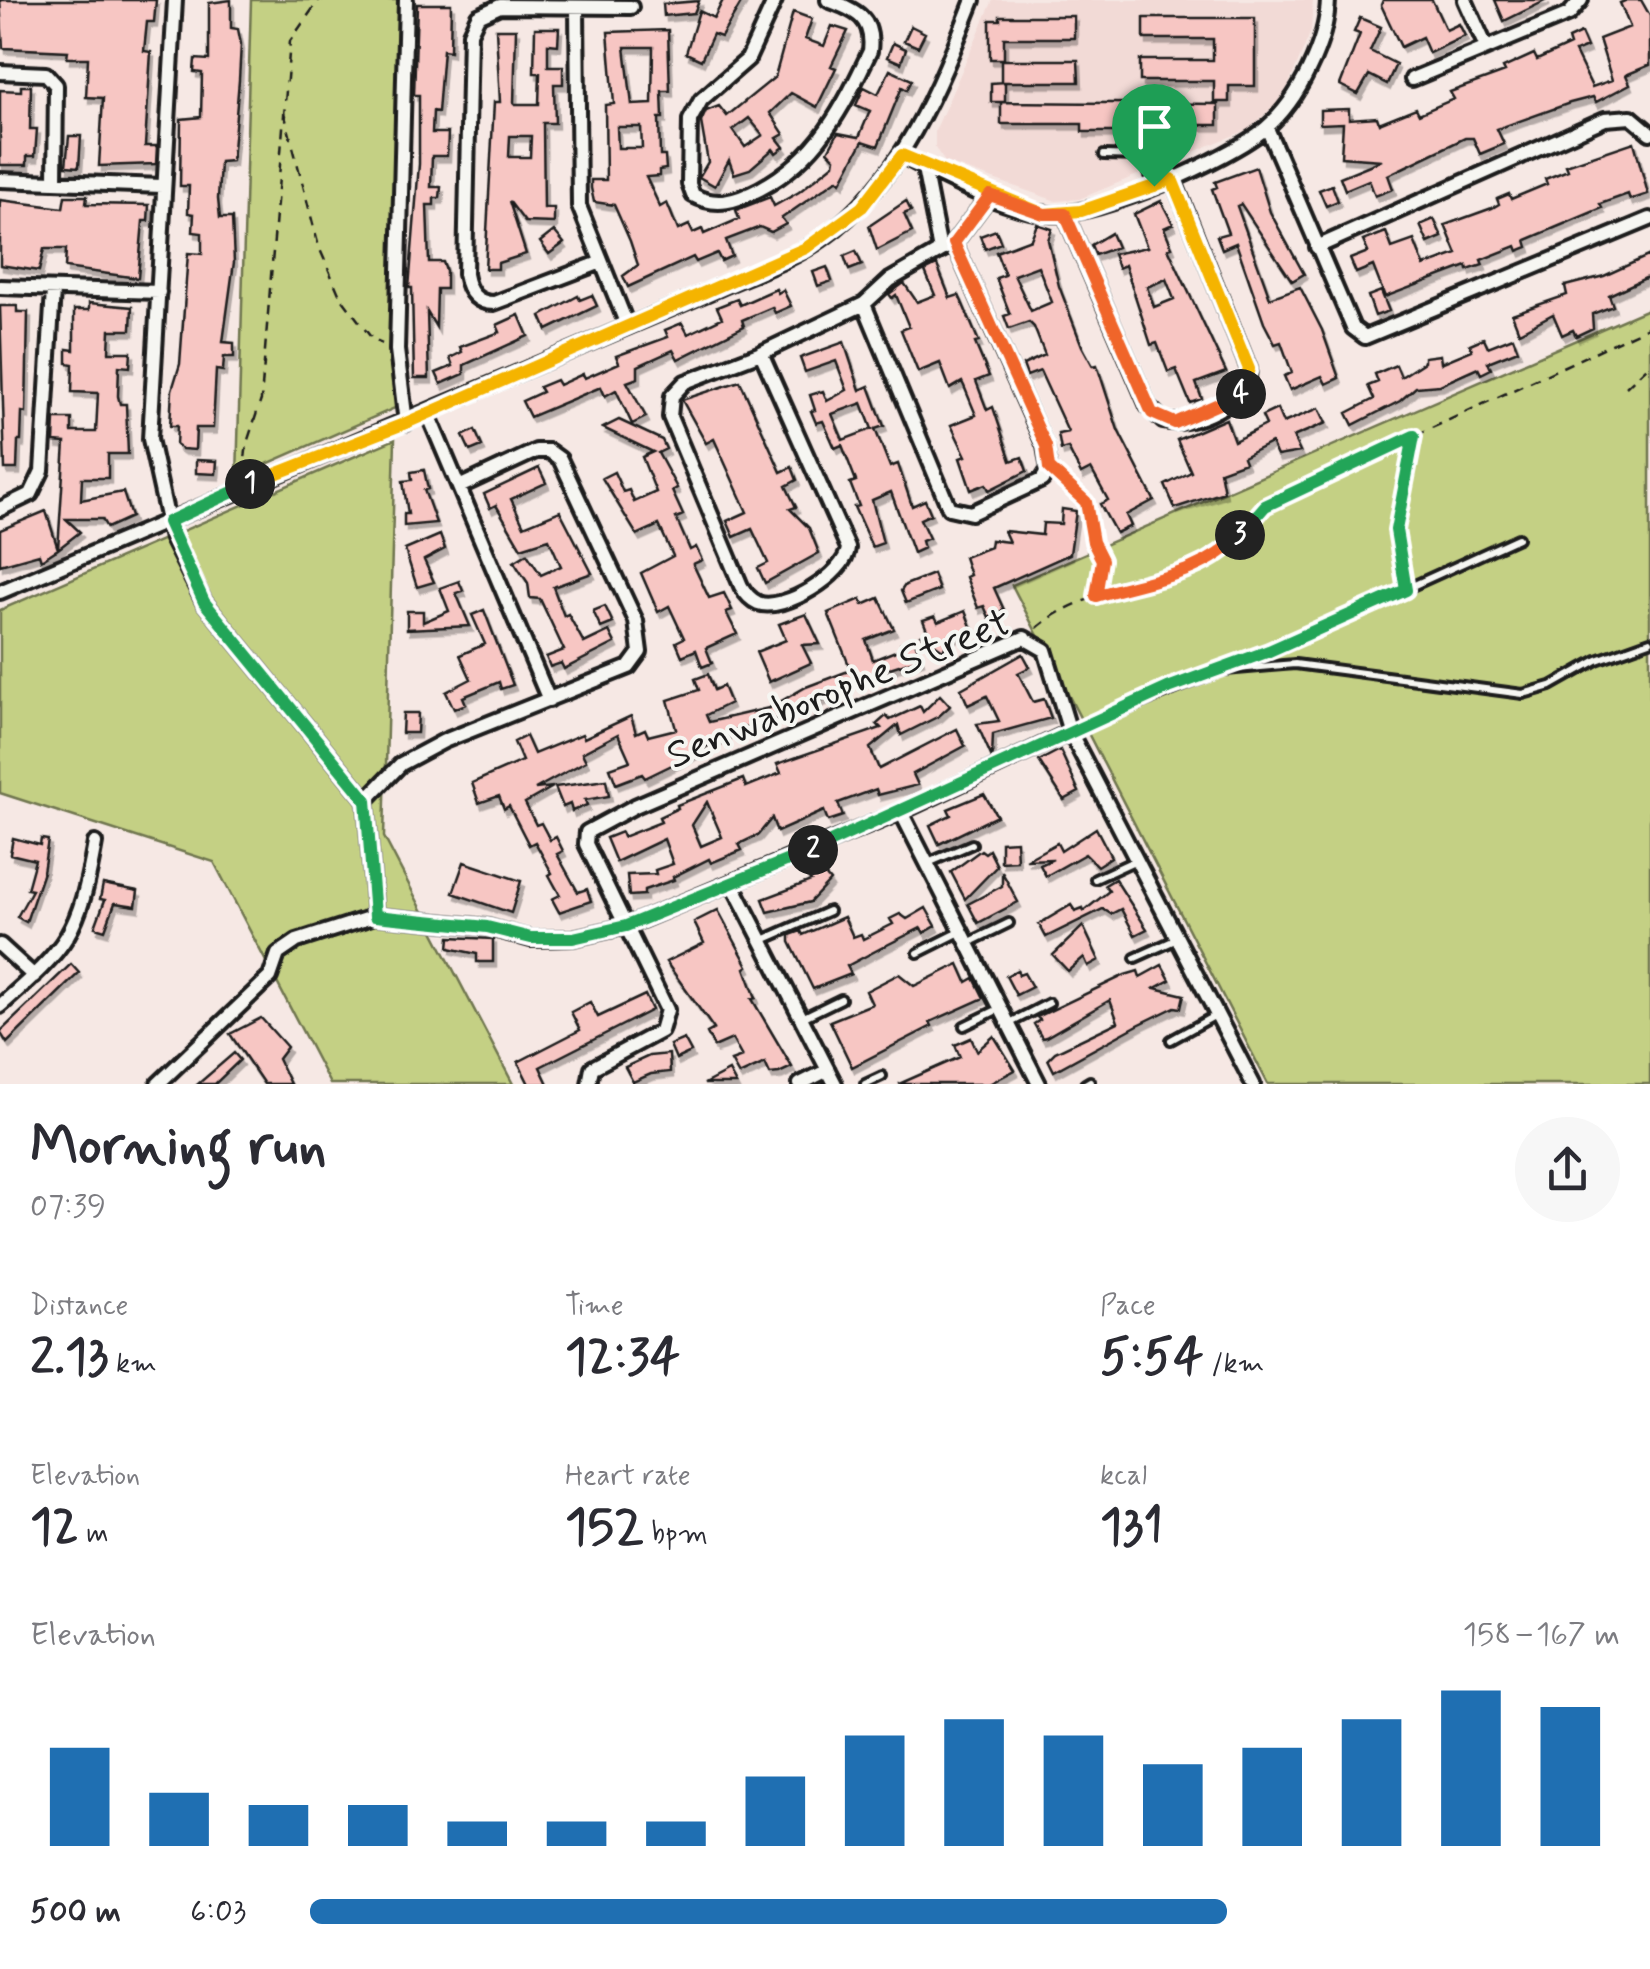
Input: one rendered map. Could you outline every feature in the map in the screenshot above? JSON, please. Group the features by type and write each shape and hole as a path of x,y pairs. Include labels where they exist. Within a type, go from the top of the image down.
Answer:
{"street":[{"path":"175,0 150,439 168,522 204,602 366,800 375,916"},
{"path":"406,0 397,350 406,423"},
{"path":"774,0 748,58 701,100 690,120 689,184 693,195 705,201 734,200 775,181 809,156 836,118 870,51 871,30 859,13 828,0"},
{"path":"0,592 241,487 428,414 720,288 822,239 862,207 902,155 973,0"},
{"path":"902,155 924,168 1044,214 1065,214 1154,186 1267,128 1304,75 1326,27 1328,0"},
{"path":"1465,0 1486,47"},
{"path":"1412,79 1568,14 1581,0"},
{"path":"599,262 494,302 474,297 465,274 472,25 484,11 500,6 631,7"},
{"path":"578,8 578,196 599,262 627,325"},
{"path":"0,72 46,74 54,80 58,92 55,182"},
{"path":"1317,247 1611,117 1631,117 1650,133"},
{"path":"1267,128 1353,328 1365,337 1650,219"},
{"path":"924,168 940,250"},
{"path":"1065,214 1148,406 1163,420 1185,420 1237,398 1245,389 1249,369 1172,179"},
{"path":"0,180 162,186"},
{"path":"761,353 848,548 844,568 834,575 783,601 766,604 757,603 741,586 669,410 672,396 686,382 761,353 864,304 890,280 954,243 990,195"},
{"path":"864,304 949,508 966,513 979,510 1042,480 1049,468 1046,446 954,243"},
{"path":"0,287 158,292"},
{"path":"0,509 31,494 42,471 53,290"},
{"path":"428,414 548,700"},
{"path":"366,800 401,764 444,740 629,668 637,659 640,632 616,572 567,468 553,454 530,453 459,487"},
{"name":"Senwaborophe Street","path":"626,926 586,844 585,835 592,828 1024,638 1046,650 1070,732 1253,1084"},
{"path":"158,1084 270,977 278,954 297,941 375,916 487,927 544,939 573,938 626,926 734,885 902,812 1070,732"},
{"path":"902,812 1039,1084"},
{"path":"0,1006 56,956 78,922 94,844"},
{"path":"734,885 835,1084"},
{"path":"590,1084 590,1071 596,1065 662,1032 667,1018 666,1005 626,926"},
{"path":"0,945 34,976"},
{"path":"800,1084 828,1070"}],"lane":[{"path":"1104,155 1140,156 1154,186"},
{"path":"1070,732 1406,590 1518,538"},
{"path":"1214,672 1296,664 1523,694 1551,686 1596,660 1650,640"},
{"path":"927,863 972,844"},
{"path":"1095,879 1134,861"},
{"path":"763,940 828,911"},
{"path":"918,953 1010,923"},
{"path":"1135,958 1176,939"},
{"path":"801,1019 841,999"},
{"path":"1009,1024 1049,1003"},
{"path":"964,1026 1000,1008"},
{"path":"1171,1040 1217,1014"},
{"path":"865,1084 882,1076"}],"path":[{"path":"241,487 247,443 261,400 290,40 319,0"},
{"path":"284,111 320,246 340,296 373,340 397,350"},
{"path":"1024,638 1061,607 1175,576 1224,553 1265,506 1650,326"},
{"path":"1626,387 1650,364"},
{"path":"1406,590 1396,530 1414,436"},
{"path":"1049,468 1086,502 1093,542 1102,560 1096,596"}],"shaded area":[{"path":"993,0 1313,0 1311,31 1283,99 1249,129 1079,199 1056,201 945,162 935,148 935,131"}],"green space":[{"path":"251,0 401,0 395,408 237,477"},
{"path":"1650,308 1650,1084 1268,1084 1012,585"},
{"path":"395,439 384,837 513,1084 330,1084 214,862 0,793 0,610"}],"building":[{"path":"0,0 156,0 154,22 147,22 144,51 151,52 145,146 157,146 156,164 99,166 103,98 86,97 88,58 67,58 68,51 3,48"},
{"path":"231,0 231,28 238,29 241,44 239,80 232,161 220,162 218,199 220,218 232,218 234,262 223,342 234,343 234,357 224,357 223,371 216,370 213,428 196,428 195,450 182,449 176,445 177,426 170,426 172,390 180,364 188,253 202,254 202,233 193,232 194,214 188,213 189,186 180,186 181,119 201,117 202,73 194,72 195,59 209,60 209,3"},
{"path":"723,0 743,0 721,37 713,34 701,60 686,53 699,11 714,18"},
{"path":"1383,0 1432,0 1446,30 1459,24 1465,36 1429,53 1422,37 1401,47 1381,5"},
{"path":"1495,0 1547,0 1504,21"},
{"path":"1641,0 1650,16 1650,65 1626,75 1630,84 1596,102 1593,97 1570,103 1497,129 1504,144 1480,154 1473,138 1465,138 1388,175 1393,189 1375,196 1369,180 1345,190 1340,177 1382,160 1341,157 1343,123 1320,124 1320,110 1349,109 1349,119 1377,117 1379,123 1416,108 1419,114 1454,99 1450,92 1505,72 1503,68 1534,54 1537,60 1570,45 1568,39 1581,33 1587,47 1575,52 1592,87 1612,80 1599,39 1630,27 1620,3"},
{"path":"699,1 694,13 664,16 663,4"},
{"path":"417,4 451,4 450,51 443,50 438,112 433,111 432,133 448,133 447,156 432,156 431,187 441,187 440,198 434,198 434,205 427,205 429,262 443,262 446,271 446,289 437,289 436,327 427,312 429,378 414,378 409,288 419,164 419,95 414,95"},
{"path":"793,12 812,19 805,39 824,46 832,26 848,31 817,107 791,93 770,113 784,134 777,138 784,147 776,153 773,149 750,169 734,174 729,160 715,186 699,177 708,162 701,122 706,111 719,106 727,116 775,77","holes":["749,118 763,135 745,147 733,130"]},
{"path":"1000,16 1074,16 1074,38 1004,38 1004,59 990,59 990,20 1000,20"},
{"path":"1144,18 1255,18 1255,86 1229,86 1229,102 1214,102 1214,81 1140,81 1140,60 1213,60 1213,39 1144,39"},
{"path":"1360,18 1381,27 1370,51 1396,64 1387,84 1369,75 1358,94 1340,85 1360,34 1354,32"},
{"path":"911,26 925,33 918,47 904,41"},
{"path":"535,28 559,28 558,45 548,44 548,66 563,66 563,84 554,84 555,123 543,123 544,208 554,208 554,223 525,222 509,201 526,254 498,263 498,269 485,269 494,102 500,102 496,29 516,29 514,104 539,104 540,73 534,73","holes":["510,136 531,136 530,157 509,157"]},
{"path":"668,30 670,91 662,91 663,118 659,118 660,156 665,156 666,169 659,170 659,176 646,177 660,207 667,203 678,230 689,225 693,233 702,229 704,234 739,219 736,210 770,197 774,206 799,192 834,164 835,158 828,151 838,133 859,137 870,111 856,105 864,87 878,94 890,70 912,80 907,90 902,87 878,146 863,141 841,182 838,179 782,218 786,224 771,232 760,227 726,240 732,256 721,261 717,253 696,262 693,257 628,287 623,276 638,265 630,241 614,205 594,202 591,188 591,180 606,180 605,105 614,104 608,32","holes":["625,47 653,47 652,104 632,105","617,127 641,127 642,148 618,148"]},
{"path":"893,43 906,49 901,63 887,57"},
{"path":"1001,60 1078,60 1079,82 1001,82"},
{"path":"1005,82 1005,102 991,102 991,83"},
{"path":"21,86 31,86 30,129 37,129 35,156 27,156 27,165 0,165 0,90 21,91"},
{"path":"1001,102 1218,104 1218,125 1141,125 1141,132 1082,132 1082,124 1001,124"},
{"path":"69,136 81,136 79,167 66,166"},
{"path":"1634,142 1648,194 1630,200 1628,194 1600,204 1602,208 1526,240 1528,247 1518,251 1516,246 1481,260 1483,265 1468,270 1467,266 1385,297 1373,266 1356,273 1350,259 1368,252 1363,241 1386,232 1392,248 1414,240 1424,266 1457,254 1445,225 1492,208 1499,204 1497,199 1509,194 1511,199 1547,184 1545,179 1568,170 1566,165"},
{"path":"1256,167 1270,212 1304,274 1292,281 1241,204 1237,206 1270,298 1300,287 1322,330 1339,378 1326,384 1322,376 1290,390 1284,376 1292,373 1281,342 1275,344 1264,323 1236,243 1222,249 1217,236 1228,233 1212,189 1217,187 1215,182"},
{"path":"1332,185 1338,201 1326,206 1319,190"},
{"path":"65,196 87,196 86,204 149,205 148,221 143,221 138,278 65,268 66,249 44,249 39,271 0,265 0,200 63,208"},
{"path":"906,201 911,211 904,214 912,232 877,250 869,226"},
{"path":"1161,201 1173,224 1164,228 1172,247 1168,248 1226,372 1196,383 1202,399 1190,403 1176,369 1168,372 1157,343 1151,345 1125,265 1118,268 1113,254 1147,247 1134,214","holes":["1166,279 1174,299 1154,307 1147,287"]},
{"path":"1434,219 1442,237 1428,243 1420,225"},
{"path":"1037,224 1052,229 1048,240 1059,286 1082,346 1093,366 1097,365 1118,430 1154,500 1126,515 1131,526 1116,533 1100,504 1108,500 1091,469 1081,474 1068,448 1061,450 1058,434 1068,432 1040,371 1027,376 1023,365 1045,355 1034,327 1029,322 1009,329 1004,316 1010,314 996,278 1005,275 996,252 1031,239","holes":["1038,266 1052,302 1031,311 1014,275"]},
{"path":"996,230 1001,243 985,249 980,236"},
{"path":"554,231 564,243 549,254 540,242"},
{"path":"1111,233 1117,247 1095,255 1091,245"},
{"path":"856,251 862,265 849,270 844,256"},
{"path":"1650,255 1650,276 1609,295 1613,306 1592,314 1593,328 1576,336 1573,330 1562,335 1553,314 1519,332 1512,314 1567,295 1565,286 1604,276"},
{"path":"937,265 950,298 959,295 979,342 975,343 989,376 976,381 987,410 993,407 1011,461 1022,457 1027,471 989,490 986,484 971,490 960,458 966,456 951,425 976,415 962,382 950,389 940,363 918,372 901,330 909,327 896,295 892,298 889,294 904,283 917,302 935,295 925,271"},
{"path":"827,267 832,281 818,286 813,272"},
{"path":"776,289 778,293 783,290 791,306 775,313 772,307 742,320 744,326 678,359 673,350 638,366 638,378 627,382 646,417 632,424 616,390 605,396 601,387 530,417 522,401 556,380 559,385 583,374 585,378 619,363 616,356 668,337 665,330 682,323 688,334 722,318 717,307 737,299 740,305"},
{"path":"1381,291 1389,311 1375,316 1368,296"},
{"path":"592,295 597,306 547,330 541,316 578,296 580,300"},
{"path":"89,303 132,307 131,330 110,330 109,352 131,352 130,367 119,366 118,396 120,404 126,404 128,454 108,454 108,478 82,478 81,500 123,492 131,517 107,528 102,519 66,519 80,532 58,549 65,443 54,442 55,419 72,419 72,432 96,432 98,393 72,392 73,364 67,363 67,349 74,350 74,310 89,310"},
{"path":"0,306 17,306 17,312 28,312 26,413 22,412 17,469 5,469"},
{"path":"519,315 528,336 464,365 464,374 441,384 436,373 453,366 450,358 462,352 460,347 500,332 497,325"},
{"path":"1513,337 1518,350 1488,362 1491,369 1481,374 1478,368 1440,385 1416,387 1400,401 1353,425 1347,413 1374,399 1368,386 1378,382 1375,374 1396,365 1401,377 1424,362 1424,357 1440,355 1441,363 1472,350 1470,344 1484,338 1488,347"},
{"path":"844,342 860,390 869,386 884,426 875,429 890,467 898,464 912,506 925,500 931,514 920,519 929,538 922,541 924,548 913,553 891,492 872,500 883,543 872,547 854,507 859,506 850,483 856,481 842,445 835,448 823,421 816,423 811,411 815,410 810,395 823,391 827,401 847,390 836,361 805,372 800,358","holes":["862,403 872,429 843,440 832,414"]},
{"path":"740,381 781,472 792,467 797,480 786,486 796,507 790,509 809,528 819,553 765,583 758,568 768,563 752,529 734,537 727,521 747,512 714,439 706,443 682,400"},
{"path":"1319,408 1326,423 1293,437 1300,452 1277,456 1271,443 1243,457 1245,462 1220,471 1224,492 1175,508 1165,485 1191,472 1177,440 1226,419 1234,441 1266,425 1262,416 1277,409 1283,423"},
{"path":"619,420 662,440 666,449 658,453 677,488 672,491 683,515 676,518 690,550 696,547 702,560 693,564 709,598 724,593 732,610 726,612 737,634 706,648 712,663 702,667 696,650 682,656 676,642 684,638 669,606 658,612 641,573 673,556 659,525 637,535 602,478 614,472 623,492 629,490 634,502 656,492 642,457 653,452 603,428"},
{"path":"475,430 482,446 470,451 463,436"},
{"path":"196,460 217,461 216,474 196,473"},
{"path":"539,468 546,483 511,499 524,526 560,511 592,573 553,587 564,616 568,614 584,643 609,631 615,643 564,669 561,663 550,667 546,657 564,650 540,599 530,598 528,583 514,562 527,554 541,575 561,566 549,539 521,548 496,505 490,508 484,494"},
{"path":"424,470 428,489 424,490 436,523 404,526 404,514 408,514 403,481 412,480 411,472"},
{"path":"1062,509 1076,511 1070,554 994,588 1004,610 989,617 984,606 978,608 966,577 970,575 964,557 990,547 991,540 1009,542 1004,531 1042,535 1043,523 1061,524"},
{"path":"46,511 58,549 41,560 39,554 0,565 0,530"},
{"path":"440,535 445,549 424,560 434,582 417,587 405,550"},
{"path":"933,574 939,590 906,603 901,591 905,585"},
{"path":"459,581 463,591 456,593 470,626 407,629 407,611 423,611 423,622 449,611 440,588"},
{"path":"879,598 894,629 866,640 873,660 903,648 901,643 914,638 921,658 846,682 849,688 822,700 801,705 780,718 727,732 728,735 645,778 642,774 616,784 610,768 630,761 618,734 582,753 586,761 535,789 553,787 525,803 536,825 541,823 550,840 556,837 563,851 557,854 578,892 587,889 591,901 559,912 552,899 560,895 549,875 552,873 535,842 529,845 509,806 504,809 499,796 479,803 472,783 522,761 514,742 526,736 534,754 582,734 584,738 631,716 636,733 645,729 648,736 676,729 668,700 699,690 695,679 708,674 714,690 723,686 730,703 706,715 709,722 769,708 806,687 851,670 828,613 861,599 863,605"},
{"path":"605,606 613,623 601,628 593,611"},
{"path":"484,610 513,685 501,689 499,682 463,697 466,704 454,709 446,692 471,679 460,655 485,644 472,615"},
{"path":"965,611 972,629 952,637 943,650 921,635 928,633 923,620 935,616 938,622"},
{"path":"806,614 820,644 802,645 811,663 769,682 756,652 786,640 779,624"},
{"path":"1023,654 1030,667 1018,673 1033,702 1044,699 1051,718 993,734 992,758 977,724 999,721 987,696 968,705 961,689"},
{"path":"940,695 950,706 939,716 901,735 898,725 870,748 879,769 957,729 965,746 913,774 918,785 878,795 876,789 838,803 843,816 828,821 824,811 777,832 772,818 758,835 739,844 742,850 711,863 709,859 673,877 674,880 644,890 644,895 629,896 627,875 656,874 655,870 673,864 664,839 616,862 606,838 621,832 623,837 661,822 659,817 678,808 677,805 743,779 746,787 781,773 777,764 881,728 877,724 886,716 890,720 920,706 923,712","holes":["707,802 722,837 701,846 692,825"]},
{"path":"403,713 418,713 417,733 402,733"},
{"path":"1060,750 1079,792 1064,800 1039,761"},
{"path":"606,780 609,796 585,800 587,805 572,811 570,804 563,807 555,787"},
{"path":"984,794 997,816 939,844 930,825 951,815 948,809"},
{"path":"1096,828 1111,857 1097,866 1085,854 1046,876 1040,865 1053,859 1026,860 1057,843 1061,851"},
{"path":"13,838 40,845 41,839 48,840 43,872 26,922 17,917 32,890 27,889 35,860 10,854"},
{"path":"1016,841 1017,861 1001,862 1001,842"},
{"path":"981,850 989,850 997,866 965,899 951,872"},
{"path":"464,862 521,881 511,913 453,893"},
{"path":"815,863 830,881 810,902 768,912 763,899 811,881 804,872"},
{"path":"1002,872 1018,902 978,923 968,904 1002,886"},
{"path":"1115,879 1147,929 1135,935 1121,909 1111,914 1103,909 1046,937 1039,924 1071,905 1075,911 1084,911 1109,891 1105,885"},
{"path":"103,884 138,891 136,906 115,903 105,930 95,927 105,900 100,899"},
{"path":"926,908 936,926 924,933 921,928 883,947 847,966 851,974 813,989 790,942 790,935 801,931 803,935 844,917 853,937 861,934 863,939 893,924 890,919 900,914 907,919"},
{"path":"718,910 748,966 745,968 756,998 752,999 792,1067 779,1073 770,1074 765,1063 739,1075 731,1061 742,1057 732,1039 714,1047 707,1033 714,1029 666,962 704,943 694,922"},
{"path":"1083,926 1099,960 1088,966 1084,957 1068,971 1053,955"},
{"path":"450,937 493,939 493,962 477,962 477,954 449,948"},
{"path":"71,964 79,973 7,1043 0,1032"},
{"path":"959,964 967,982 974,978 984,998 930,1022 932,1026 852,1067 830,1021 872,1004 866,991 899,974 914,986"},
{"path":"1162,965 1170,980 1155,988 1184,995 1181,1008 1175,1007 1138,1025 1054,1071 1048,1059 1055,1052 1118,1022 1110,1000 1042,1038 1034,1024 1040,1020 1037,1017 1125,975 1138,971 1140,977"},
{"path":"1017,970 1019,975 1024,973 1032,987 1016,995 1006,976"},
{"path":"645,995 652,1010 540,1067 548,1084 529,1084 518,1062 580,1030 571,1012 590,1002 598,1017"},
{"path":"261,1018 287,1047 278,1059 290,1084 264,1084 230,1034"},
{"path":"994,1036 1015,1070 989,1084 899,1084 960,1057 955,1045 971,1038 977,1051"},
{"path":"684,1039 691,1052 676,1059 670,1045"},
{"path":"234,1053 240,1060 215,1084 198,1084"},
{"path":"669,1054 670,1072 651,1074 633,1082 625,1067 649,1056"},
{"path":"729,1071 736,1084 704,1084"}],"route":[{"path":"1154,186 1081,211 1044,214 924,168 902,155 862,207 806,248 406,423 241,487 168,522 172,539 204,602 366,800 372,836 375,916 487,927 531,938 556,939 626,926 734,885 1168,688 1269,651 1406,590 1396,530 1414,436 1265,506 1224,553 1175,576 1142,581 1096,596 1102,560 1093,542 1086,502 1049,468 1046,446 954,243 990,195 1044,214 1065,214 1143,397 1152,413 1175,423 1237,398 1249,380 1249,369 1172,179 1154,186"}]}
